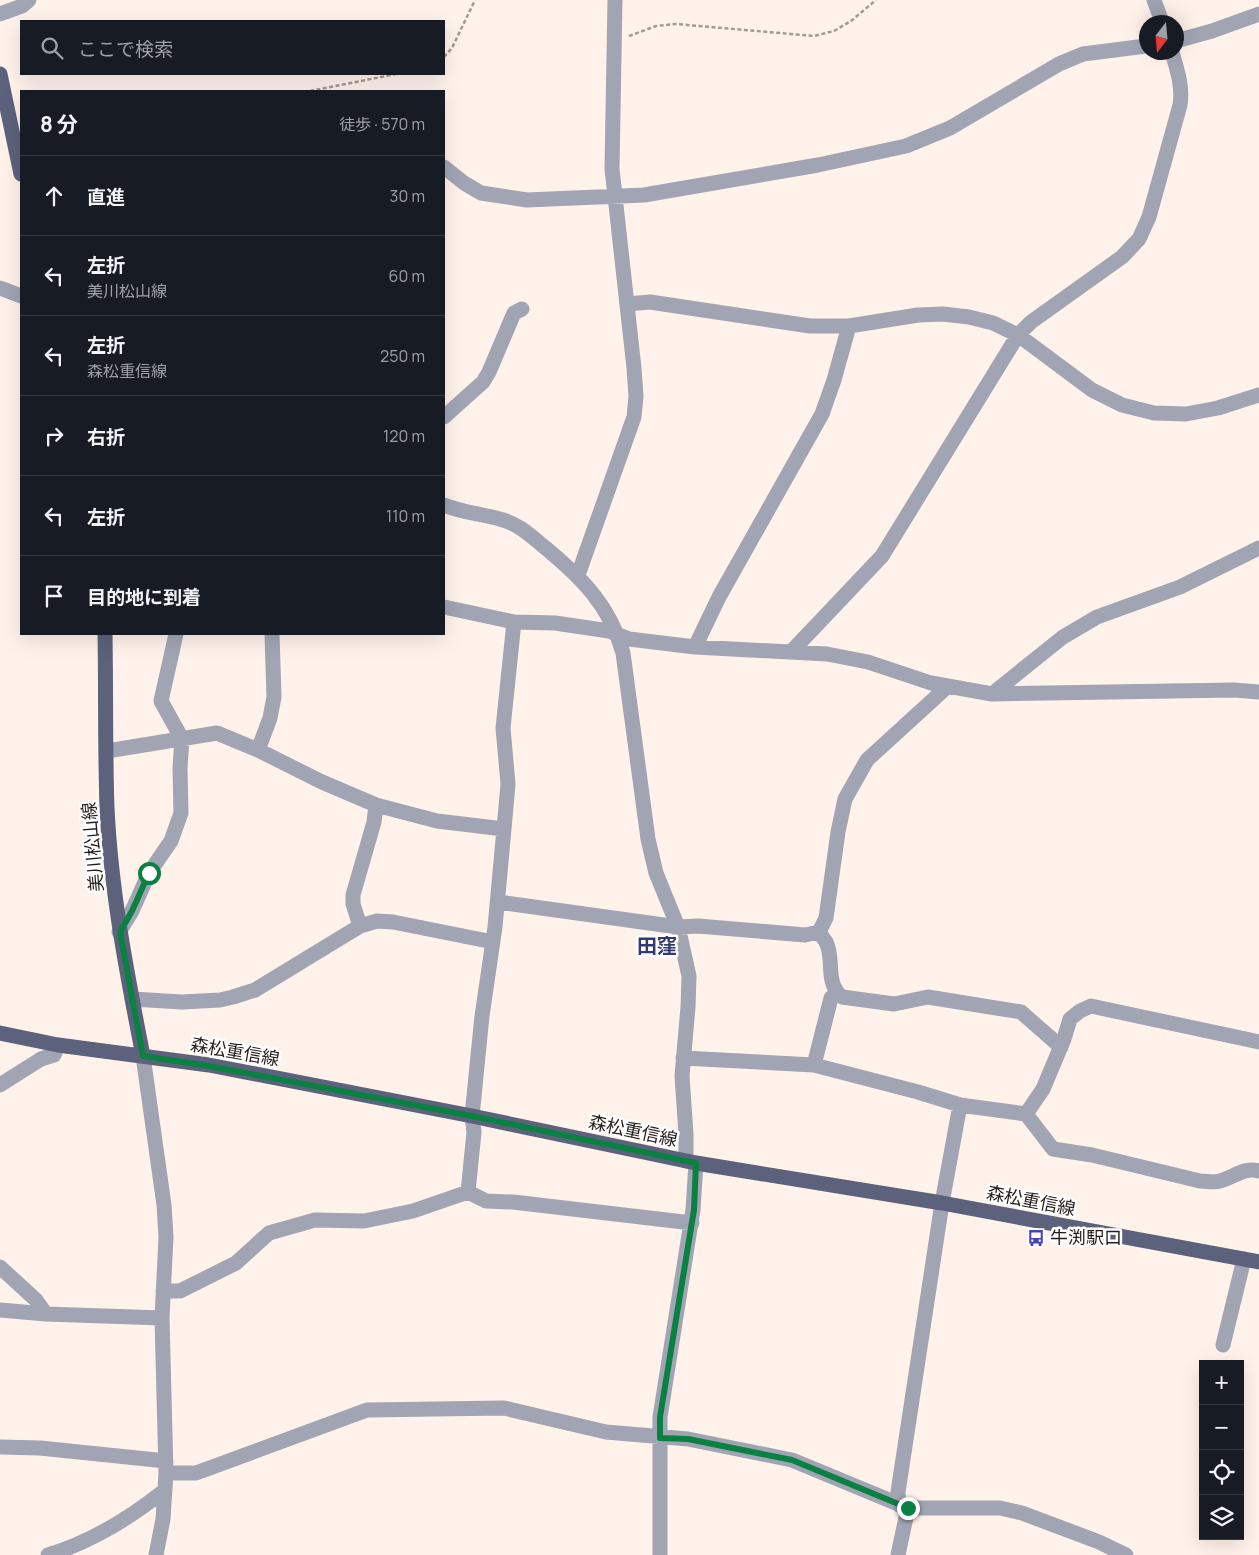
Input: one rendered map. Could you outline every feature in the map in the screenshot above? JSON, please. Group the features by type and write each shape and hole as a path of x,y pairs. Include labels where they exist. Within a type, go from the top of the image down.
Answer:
{"main road":[{"path":"0,74 19,151"},
{"name":"美川松山線","path":"105,635 107,809 120,932 143,1056"},
{"name":"森松重信線","path":"0,1033 58,1045 209,1066 472,1116 691,1162 942,1203 1252,1261"}],"street":[{"path":"0,14 22,6 28,0"},
{"path":"578,575 634,416 634,368 612,169 615,0"},
{"path":"1154,0 1159,15"},
{"path":"1184,39 1259,14"},
{"path":"445,168 464,183 481,193 527,200 644,194 809,166 906,146 950,128 1059,64 1083,54 1139,47"},
{"path":"791,652 882,556 1018,336 1031,322 1122,257 1138,239 1149,217 1180,105 1182,94 1174,60"},
{"path":"0,288 20,296"},
{"path":"627,304 650,302 810,326 849,326 918,315 943,314 969,317 993,323 1018,336 1092,390 1122,405 1154,413 1186,414 1218,408 1259,395"},
{"path":"445,416 483,382 514,313 522,309"},
{"path":"695,647 719,597 822,414 849,326"},
{"path":"445,505 504,520 524,530 578,575 600,604 618,634 623,653 648,839 656,872 678,927 689,976 682,1076 686,1134 691,1162 692,1223 660,1417 660,1555"},
{"path":"992,694 1063,637 1097,617 1180,587 1259,548"},
{"path":"445,607 514,622 554,623 609,631 629,639 695,647 828,654 868,662 931,683 992,694 1257,688"},
{"path":"468,1192 474,1132 472,1116 482,1016 498,902 508,784 503,728 514,622"},
{"path":"120,932 132,911 149,873 171,842 182,813 180,768 182,739 161,701 176,635"},
{"path":"258,750 270,718 274,697 272,635"},
{"path":"498,902 678,927 698,926 805,935 818,932 826,918 838,832 845,799 867,760 948,686"},
{"path":"107,751 217,733 376,805 437,821 504,829"},
{"path":"360,926 353,904 353,895 374,822 376,805"},
{"path":"132,999 182,1002 210,1001 240,995 255,990 360,926 377,922 393,922 493,942"},
{"path":"818,932 827,943 833,984 837,992 842,996 894,1004 928,996 1021,1012 1060,1047"},
{"path":"814,1065 831,998 837,992"},
{"path":"1026,1114 1043,1089 1070,1019 1090,1006 1259,1042"},
{"path":"0,1085 41,1059 54,1055 58,1045"},
{"path":"143,1056 164,1205 166,1236 162,1318 166,1467 163,1519 156,1555"},
{"path":"683,1058 814,1065 960,1105 1026,1114 1053,1149 1092,1155 1200,1181 1221,1181 1250,1169 1259,1171"},
{"path":"898,1555 903,1506 898,1492 942,1203 960,1105"},
{"path":"163,1292 180,1291 236,1263 269,1233 315,1220 364,1221 413,1212 468,1192 486,1201 513,1202 692,1223"},
{"path":"1223,1345 1252,1261"},
{"path":"0,1267 36,1300 46,1314"},
{"path":"0,1310 46,1314 162,1318"},
{"path":"0,1447 40,1448 196,1473 366,1410 504,1408 606,1432 688,1439 792,1460 903,1506 1000,1508 1022,1513 1099,1542 1126,1555"},
{"path":"48,1555 111,1529 165,1490"}],"path":[{"path":"445,56 452,48 475,0"},
{"path":"614,42 656,26 676,24 814,36 834,31 851,21 876,0"},
{"path":"315,90 391,75"}],"place":[{"name":"牛渕駅口","path":"1036,1238"}],"district":[{"name":"田窪","path":"657,946"}],"route":[{"path":"149,873 132,911 120,932 143,1056 209,1066 472,1116 696,1163 694,1210 660,1417 660,1438 688,1439 792,1460 908,1508"}]}
